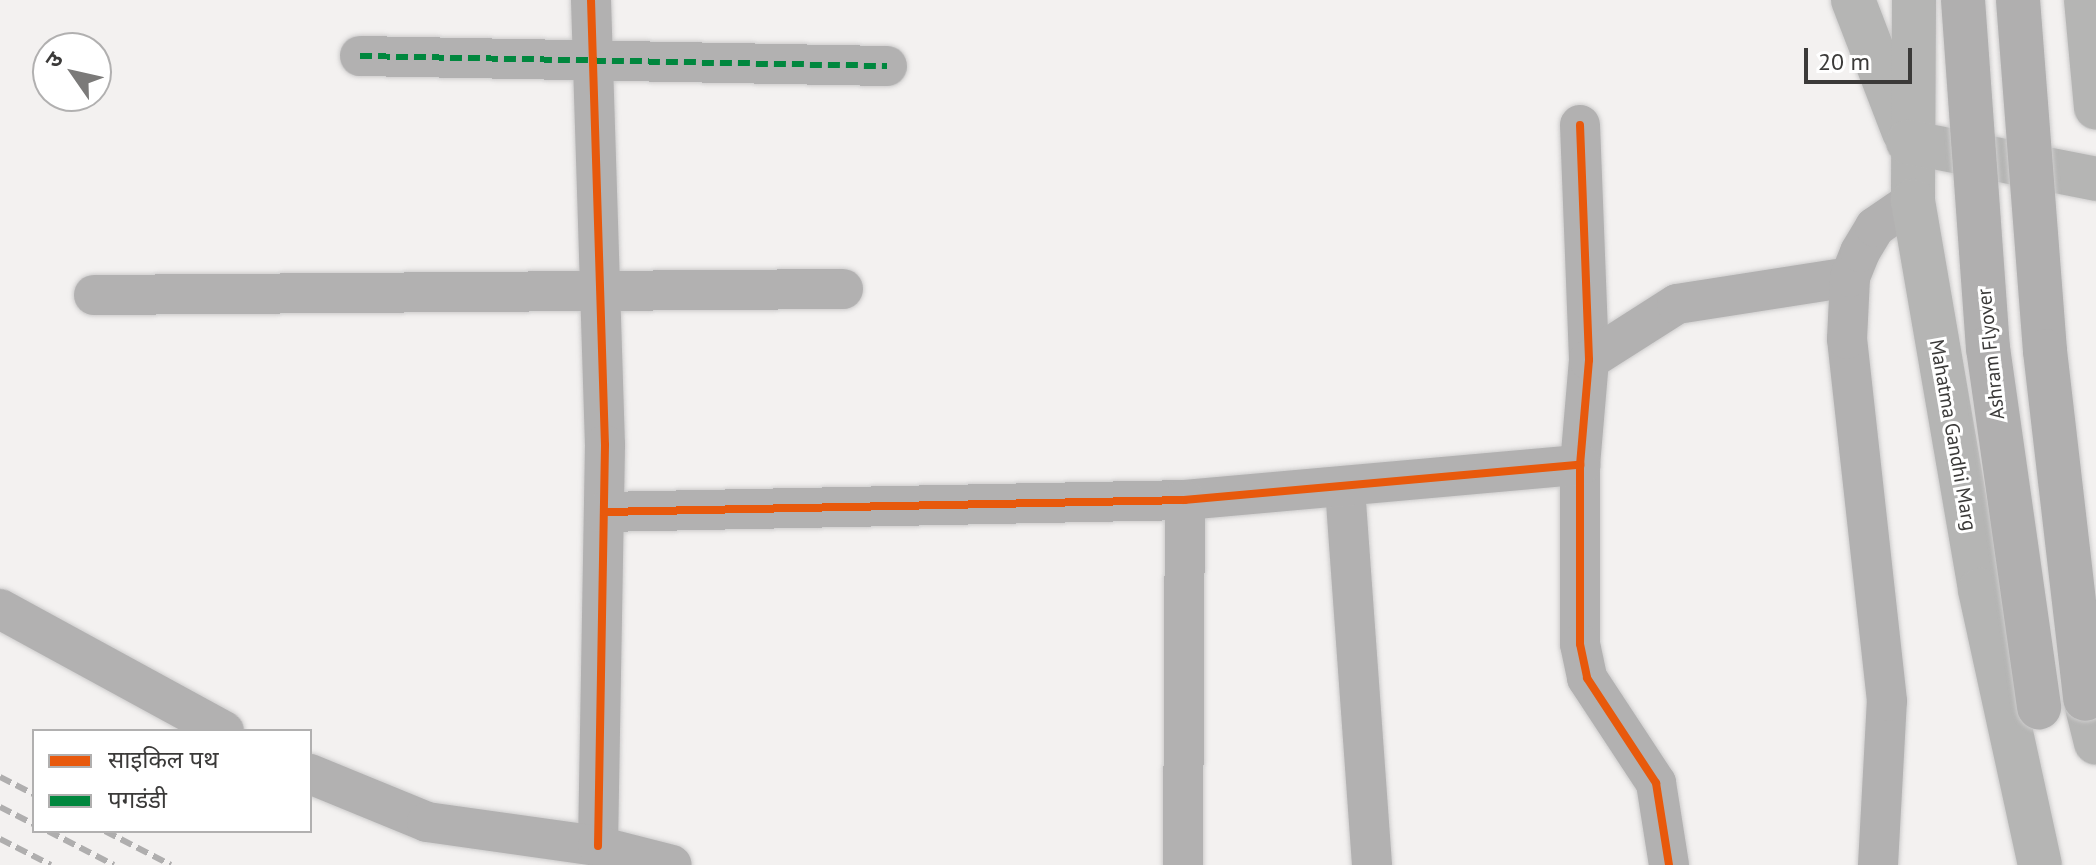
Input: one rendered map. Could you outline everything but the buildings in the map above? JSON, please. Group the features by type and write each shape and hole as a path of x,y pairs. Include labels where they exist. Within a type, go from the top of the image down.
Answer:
{"highway":[{"name":"Ashram Flyover","path":"1963,0 1988,348 2039,707"},
{"path":"2018,0 2045,351 2085,699"}],"main road":[{"path":"1853,0 1908,142 2096,179"},
{"name":"Mahatma Gandhi Marg","path":"1914,0 1908,142 1913,201 1980,590 2040,865"},
{"path":"2086,0 2096,108"},
{"path":"2085,699 2096,743"},
{"path":"2039,707 2063,865"}],"street":[{"path":"591,0 604,512 598,846"},
{"path":"360,56 593,66 887,66"},
{"path":"1580,125 1589,360 1580,465 1580,644 1587,678 1656,783 1669,865"},
{"path":"1878,865 1887,701 1847,339 1850,277 1875,227 1913,201"},
{"path":"1589,360 1677,304 1850,277"},
{"path":"94,295 843,289"},
{"path":"604,512 1185,500 1580,465"},
{"path":"1345,488 1372,865"},
{"path":"1183,865 1185,500"},
{"path":"0,609 220,729"},
{"path":"312,775 427,822 598,846 672,865"}],"railway":[{"path":"0,777 32,793"},
{"path":"0,807 32,823"},
{"path":"52,833 114,865"},
{"path":"109,833 171,865"},
{"path":"0,839 51,865"}],"marked path":[{"path":"360,56 887,66"}],"cycle path":[{"path":"591,0 605,445 598,846"},
{"path":"1580,125 1589,360 1580,465 1580,644 1587,678 1656,783 1669,865"},
{"path":"604,512 1185,500 1580,465"}]}
